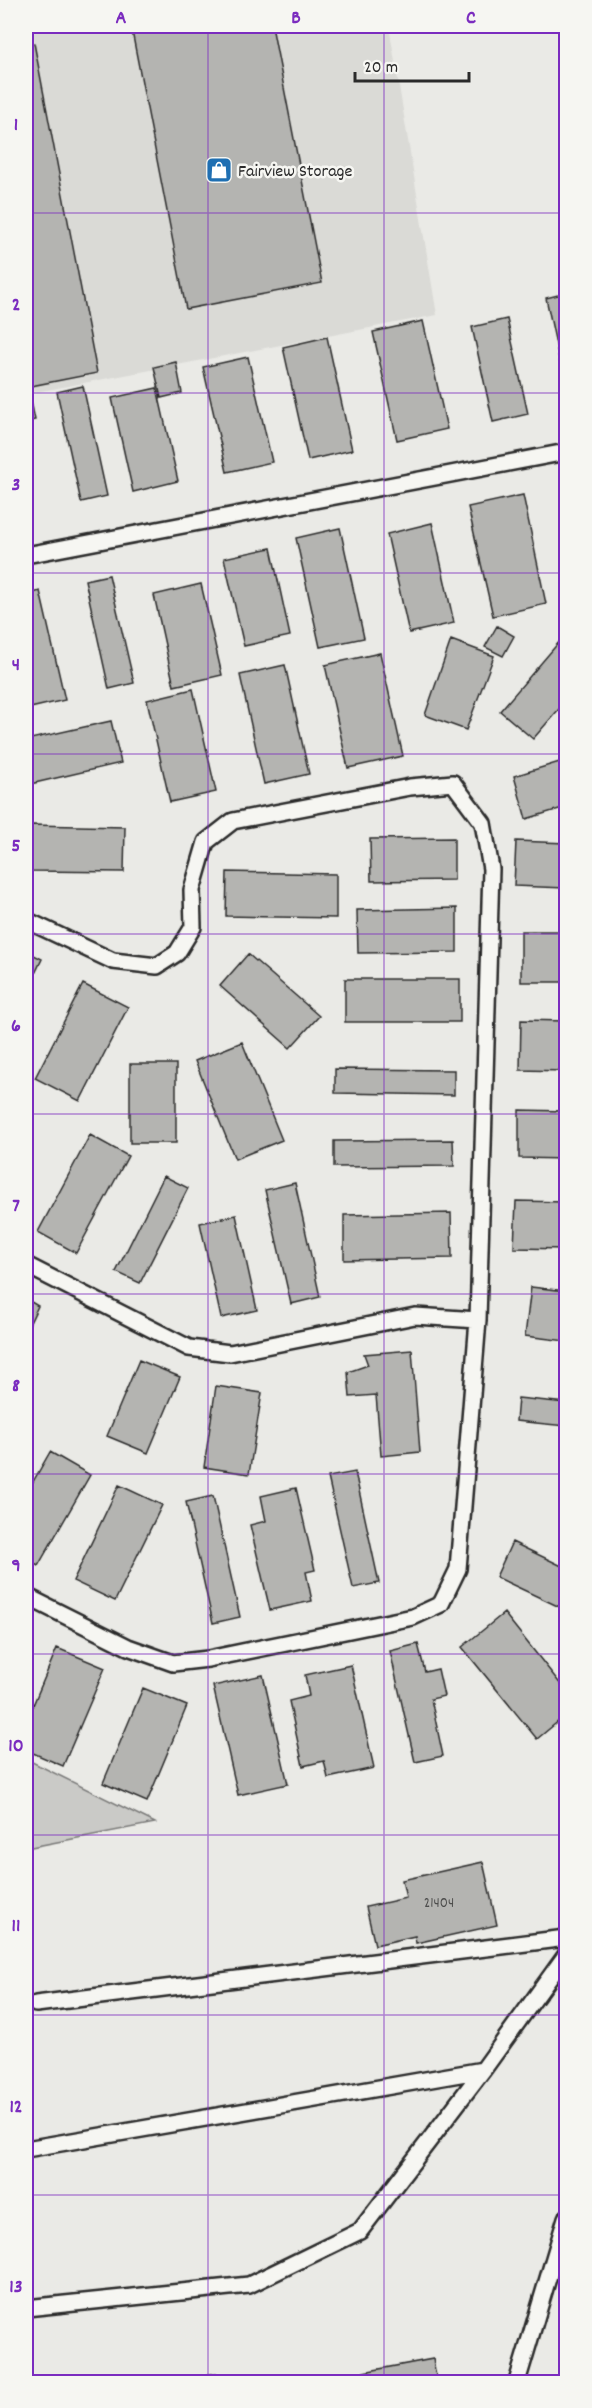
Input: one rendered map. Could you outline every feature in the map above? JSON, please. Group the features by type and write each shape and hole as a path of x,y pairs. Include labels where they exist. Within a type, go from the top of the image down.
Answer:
{"lane":[{"path":"26,555 567,452"},
{"path":"26,920 113,961 157,966 177,953 193,927 192,890 206,842 233,821 410,787 453,783 483,823 490,869 478,1320 458,1569 441,1604 413,1617 208,1659 173,1663 128,1647 26,1596"},
{"path":"26,1266 189,1348 230,1353 415,1316 478,1320"},
{"path":"36,2004 567,1938"},
{"path":"26,2308 249,2285 360,2231 483,2070 567,1955"},
{"path":"26,2150 483,2070"},
{"path":"517,2382 567,2218"}],"shaded area":[{"name":"Fairview Storage","path":"26,26 389,26 437,315 26,394"},
{"path":"26,1759 155,1823 26,1848"}],"building":[{"path":"131,26 272,26 322,283 186,309"},
{"path":"34,43 97,373 26,387 26,44"},
{"path":"566,293 566,391 546,298"},
{"path":"507,319 528,414 493,422 472,327"},
{"path":"423,321 447,429 397,440 373,332"},
{"path":"327,337 352,450 308,460 283,347"},
{"path":"248,357 272,462 227,472 203,367"},
{"path":"176,362 182,393 161,398 154,367"},
{"path":"83,386 107,496 81,502 57,392"},
{"path":"157,388 178,481 133,492 112,398"},
{"path":"30,396 35,420 26,422 26,397"},
{"path":"26,494 30,513 26,514"},
{"path":"523,495 546,604 493,616 468,507"},
{"path":"432,523 454,623 409,633 387,534"},
{"path":"340,528 364,638 320,647 296,538"},
{"path":"271,548 290,636 244,646 224,558"},
{"path":"109,575 134,683 109,689 85,580"},
{"path":"201,584 222,675 174,686 154,595"},
{"path":"40,591 65,700 26,709 26,595"},
{"path":"497,626 514,636 503,656 485,647"},
{"path":"566,634 566,701 533,739 500,711"},
{"path":"451,640 494,656 466,730 425,715"},
{"path":"380,653 403,756 348,768 325,665"},
{"path":"285,665 309,774 264,784 240,675"},
{"path":"193,689 216,792 170,802 147,700"},
{"path":"111,721 121,763 26,785 26,740"},
{"path":"566,760 566,807 526,819 514,776"},
{"path":"30,825 125,827 124,872 30,871"},
{"path":"454,838 454,880 371,881 370,839"},
{"path":"516,841 566,843 566,888 514,886"},
{"path":"227,872 336,874 336,918 226,916"},
{"path":"457,908 457,952 358,953 357,910"},
{"path":"521,931 566,931 566,982 521,982"},
{"path":"26,951 42,959 26,992"},
{"path":"248,954 319,1016 290,1048 220,986"},
{"path":"345,979 460,979 460,1022 345,1022"},
{"path":"83,984 128,1007 80,1101 35,1078"},
{"path":"521,1020 566,1021 566,1071 520,1070"},
{"path":"242,1042 282,1140 235,1159 195,1061"},
{"path":"130,1064 176,1064 176,1143 130,1143"},
{"path":"335,1069 454,1070 454,1095 335,1093"},
{"path":"519,1110 566,1111 566,1159 519,1158"},
{"path":"26,1128 32,1131 26,1144"},
{"path":"90,1135 128,1156 76,1253 38,1232"},
{"path":"453,1140 454,1166 334,1167 334,1141"},
{"path":"164,1176 188,1188 140,1283 116,1272"},
{"path":"295,1183 320,1297 291,1304 265,1190"},
{"path":"516,1201 566,1202 566,1249 514,1248"},
{"path":"451,1213 452,1258 344,1260 344,1215"},
{"path":"236,1215 257,1310 221,1318 200,1223"},
{"path":"531,1287 566,1291 566,1341 525,1336"},
{"path":"26,1299 38,1306 26,1331"},
{"path":"412,1350 420,1452 381,1456 376,1395 350,1397 348,1372 368,1365 364,1354"},
{"path":"139,1360 180,1377 148,1453 107,1436"},
{"path":"216,1386 262,1393 249,1474 204,1467"},
{"path":"518,1398 566,1403 566,1426 516,1421"},
{"path":"50,1452 90,1475 38,1566 26,1559 26,1494"},
{"path":"355,1472 379,1583 353,1588 328,1477"},
{"path":"119,1485 162,1505 115,1601 73,1581"},
{"path":"296,1488 315,1570 306,1572 312,1601 270,1610 250,1525 266,1521 261,1496"},
{"path":"213,1496 240,1617 213,1623 186,1502"},
{"path":"512,1542 566,1568 566,1610 496,1577"},
{"path":"504,1613 566,1691 566,1715 537,1739 462,1647"},
{"path":"418,1644 425,1672 438,1669 444,1696 431,1699 443,1756 415,1762 390,1651"},
{"path":"57,1648 105,1668 63,1766 26,1750 26,1722"},
{"path":"351,1665 374,1768 328,1778 324,1761 303,1766 289,1701 309,1696 305,1675"},
{"path":"263,1675 288,1784 238,1795 213,1686"},
{"path":"143,1688 187,1706 147,1802 103,1783"},
{"path":"483,1862 497,1925 416,1943 415,1936 375,1945 366,1907 406,1898 402,1880"},
{"path":"433,2359 437,2382 310,2382"},
{"path":"216,2373 218,2382 166,2382"},
{"path":"64,2376 65,2382 30,2382"}],"place":[{"name":"Fairview Storage","path":"219,170"}]}
